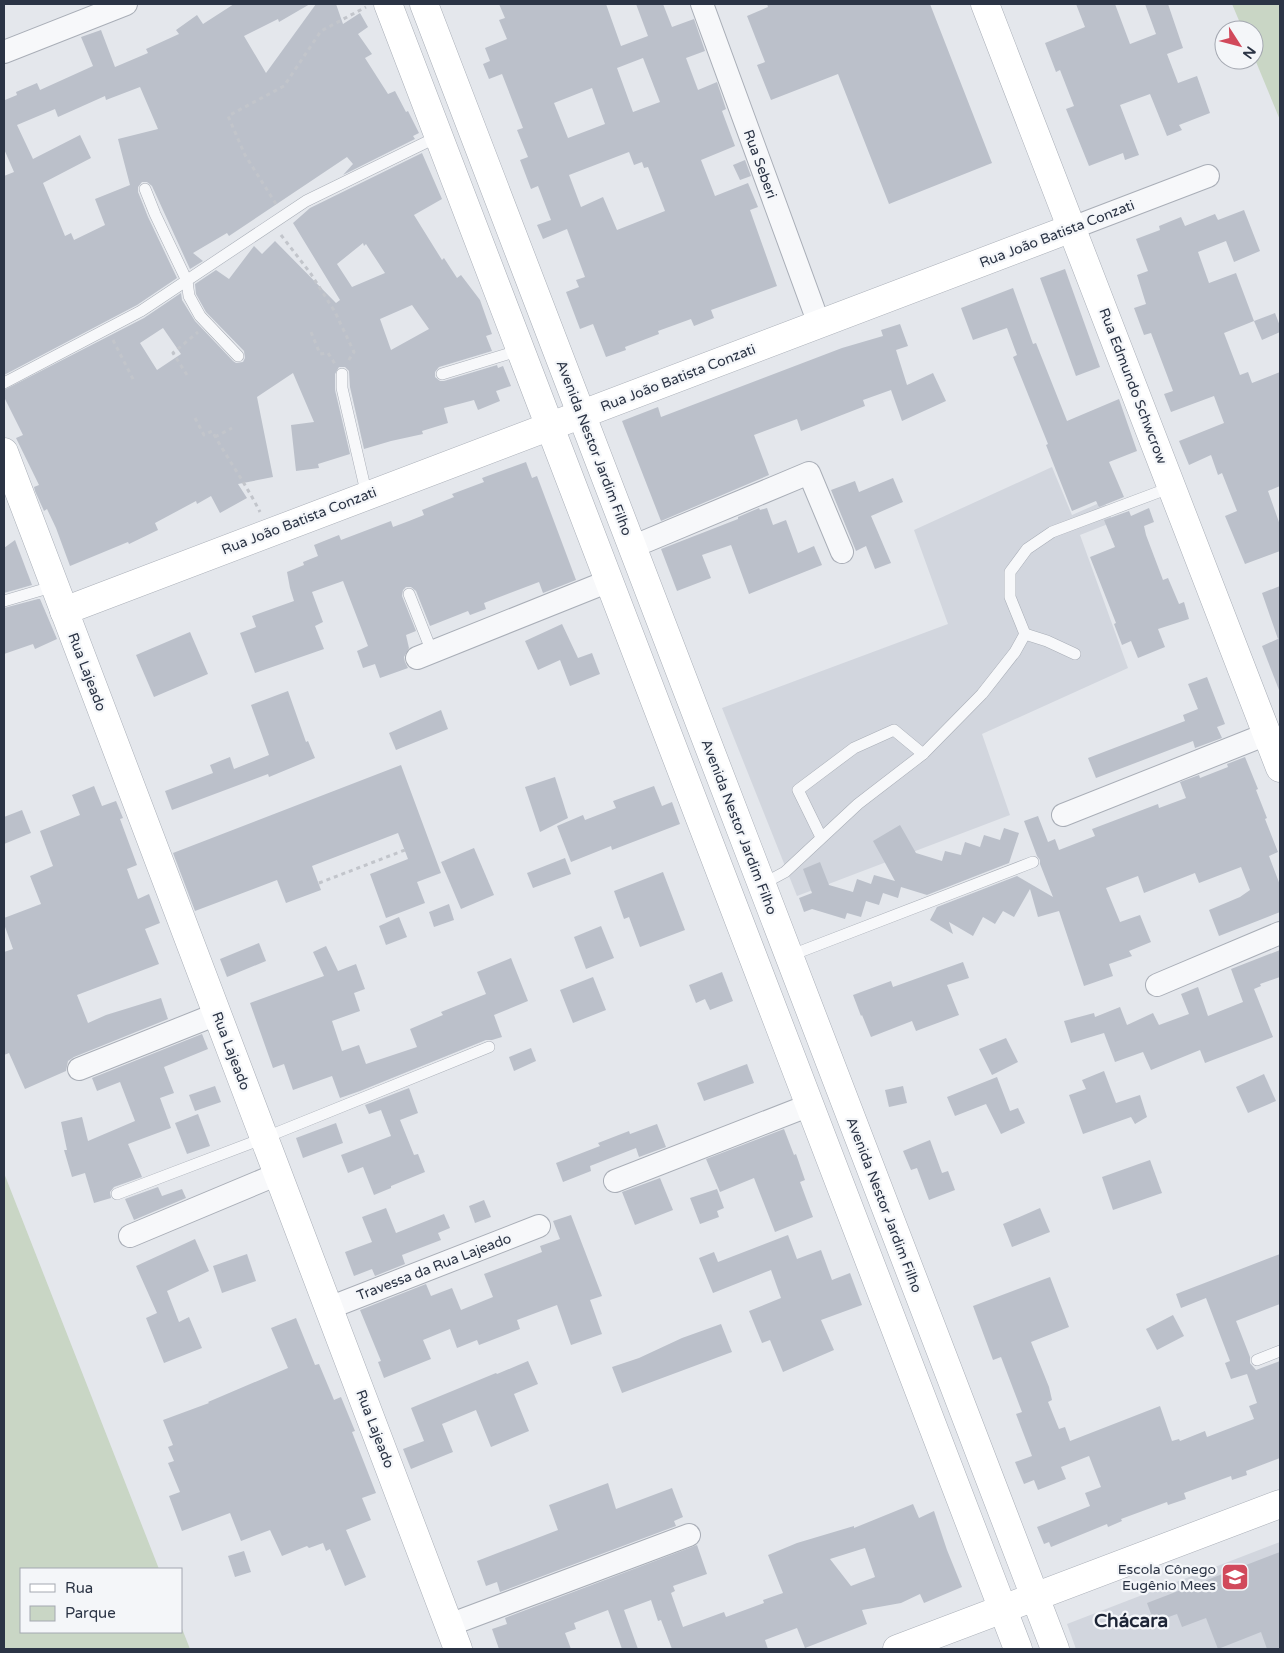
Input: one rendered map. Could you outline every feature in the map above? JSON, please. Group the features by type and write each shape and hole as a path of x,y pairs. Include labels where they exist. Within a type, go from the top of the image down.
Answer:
{"main road":[{"name":"Avenida Nestor Jardim Filho","path":"424,4 1055,1649"},
{"name":"Rua Edmundo Schwcrow","path":"985,4 1280,768"},
{"path":"378,5 439,136 1018,1649"},
{"name":"Rua João Batista Conzati","path":"64,611 1072,228"},
{"name":"Rua Lajeado","path":"4,452 454,1637"},
{"path":"648,682 678,669"},
{"path":"774,1011 805,999"},
{"path":"838,1177 869,1165"},
{"path":"897,1649 1280,1504"}],"street":[{"path":"4,52 125,4"},
{"name":"Rua Seberi","path":"702,4 819,324"},
{"name":"Rua João Batista Conzati","path":"1072,228 1208,176"},
{"path":"632,547 809,473 842,552"},
{"path":"424,655 609,581"},
{"path":"1063,815 1267,734"},
{"path":"1157,985 1280,933"},
{"path":"79,1069 217,1014"},
{"path":"615,1181 810,1104"},
{"path":"130,1236 278,1174"},
{"name":"Travessa da Rua Lajeado","path":"329,1308 540,1226"},
{"path":"454,1637 689,1535"}],"lane":[{"path":"4,383 141,310 306,201 439,136"},
{"path":"145,189 186,281 189,296 200,316 238,356"},
{"path":"442,374 521,350"},
{"path":"342,374 342,388 367,496"},
{"path":"762,885 785,872 858,804 923,754 982,694 1016,652 1025,634 1010,597 1010,572 1027,549 1052,532 1172,487"},
{"path":"4,601 55,586"},
{"path":"409,594 424,655"},
{"path":"1025,634 1047,641 1075,654"},
{"path":"821,837 798,790 854,748 894,730 923,754"},
{"path":"789,956 1033,862"},
{"path":"117,1194 264,1138 489,1047"},
{"path":"1257,1360 1280,1351"}],"path":[{"path":"284,216 245,155 228,116 284,86 321,31 378,5"},
{"path":"272,224 311,274 335,312 354,352 342,374 328,353 320,354 311,332"},
{"path":"187,375 173,353 208,324"},
{"path":"108,328 134,381"},
{"path":"195,418 204,435 212,431 231,465 251,494 270,533"},
{"path":"215,437 232,428"},
{"path":"319,883 405,850"}],"shaded area":[{"path":"1052,467 1072,515 1104,501 1113,522 1080,535 1128,668 982,734 1010,815 797,896 722,708 948,624 914,530"},
{"name":"Escola Cônego Eugênio Mees","path":"1280,1542 1280,1649 1076,1649 1067,1624"}],"green space":[{"path":"1232,4 1280,4 1280,120 1259,70 1264,70 1264,20 1239,20"},
{"path":"4,1173 159,1568 20,1568 20,1633 182,1633 182,1629 190,1649 4,1649"}],"building":[{"path":"234,4 310,4 279,22 278,19 244,36 266,73 316,4 336,4 343,24 360,13 368,27 358,34 372,54 365,58 388,94 395,91 419,133 413,136 415,139 343,175 353,164 347,157 229,236 227,233 193,253 203,261 190,269 152,186 147,182 142,182 138,187 138,192 177,278 137,305 4,375 4,176 14,172 4,149 4,98 5,100 17,95 16,92 37,83 40,90 93,66 81,37 101,30 115,67 148,53 146,49 179,34 176,30 197,15 203,24","holes":["140,87 158,129 118,139 130,185 95,199 105,225 74,240 71,233 65,236 43,183 91,158 80,135 33,159 17,125 55,109 58,117 105,96 106,100"]},
{"path":"499,4 606,4 621,46 648,36 636,4 663,4 672,27 694,19 705,51 686,58 698,90 717,82 726,109 722,111 735,146 701,160 715,196 748,183 758,207 750,210 777,286 711,310 714,318 694,326 691,319 658,331 659,334 625,347 626,350 606,357 593,324 580,329 566,292 579,287 576,280 585,277 567,229 543,239 537,225 551,220 538,186 531,189 520,160 528,157 517,130 523,128 502,74 489,79 483,64 490,61 485,48 507,39 499,20 505,18","holes":["643,58 660,102 633,112 617,68","592,88 605,124 568,138 554,103","629,152 634,165 642,162 644,168 648,167 665,211 617,230 603,197 581,207 569,175"]},
{"path":"767,4 930,4 992,163 889,204 838,74 771,100 757,65 765,62 747,16 768,7"},
{"path":"1076,4 1115,4 1130,44 1156,34 1145,4 1168,4 1183,48 1167,54 1178,83 1197,76 1210,113 1179,125 1182,130 1167,136 1150,94 1120,105 1139,155 1125,160 1123,153 1089,166 1066,109 1074,106 1060,70 1056,72 1045,43 1085,27"},
{"path":"422,153 442,199 414,215 442,260 444,258 457,278 461,275 480,300 492,334 486,336 492,351 439,367 435,372 435,377 440,381 444,381 497,365 498,368 503,366 511,386 496,391 500,401 478,410 474,400 444,408 448,423 422,431 423,434 364,449 350,387 349,371 345,367 339,367 335,374 335,390 350,454 318,464 319,468 296,471 291,425 314,422 293,373 257,397 273,477 238,484 247,498 220,513 211,496 197,504 196,501 155,523 158,530 129,544 128,542 70,566 56,528 47,509 44,511 35,491 34,487 39,485 16,438 23,435 4,397 4,390 144,318 181,293 182,300 195,321 233,361 236,363 243,362 245,358 244,351 206,312 196,294 195,284 216,270 229,279 254,246 262,254 275,241 336,303 340,300 293,223 310,208","holes":["363,243 364,246 366,244 385,273 352,287 337,264","412,305 429,329 391,350 380,319","163,328 181,354 157,370 140,343"]},
{"path":"745,160 751,176 740,180 733,165"},
{"path":"1244,210 1260,251 1234,262 1226,241 1198,252 1209,283 1236,273 1254,321 1224,333 1240,375 1248,372 1252,383 1280,372 1280,486 1268,491 1280,525 1280,551 1245,564 1225,516 1237,511 1222,473 1218,475 1211,455 1189,465 1179,441 1224,423 1214,396 1171,412 1164,394 1173,391 1151,333 1144,335 1134,308 1146,304 1137,275 1148,271 1136,239 1160,230 1159,226 1181,217 1185,226 1215,214 1218,220"},
{"path":"1065,269 1100,367 1076,376 1040,278"},
{"path":"1013,288 1033,344 1036,343 1067,421 1119,399 1137,451 1109,462 1124,497 1099,507 1096,501 1072,511 1046,445 1048,444 1013,357 1017,355 1007,328 973,340 961,308"},
{"path":"1275,313 1280,326 1280,332 1262,340 1254,321"},
{"path":"900,324 908,346 896,350 907,385 933,373 946,401 902,421 891,390 863,400 865,406 801,431 797,419 754,435 769,475 661,521 622,421 658,407 661,417 842,348 883,336 881,330"},
{"path":"526,462 532,478 537,476 576,580 543,593 539,582 484,603 486,609 470,615 468,611 430,626 416,591 411,587 406,587 403,590 402,596 416,631 406,635 409,648 404,657 408,668 380,678 375,664 363,668 357,651 368,646 343,581 312,592 323,622 315,626 324,649 255,673 240,633 256,627 252,616 294,601 287,572 304,565 303,562 318,556 314,545 339,535 341,540 391,521 393,527 409,521 424,515 422,510 454,497 452,494 484,482 482,478"},
{"path":"893,478 903,502 871,516 891,563 875,569 866,546 856,551 831,490 855,481 859,492"},
{"path":"759,508 760,510 767,508 773,525 786,520 798,553 814,546 822,565 749,594 731,545 702,555 711,578 677,591 661,549 738,519 738,517"},
{"path":"1149,508 1154,522 1144,526 1146,535 1163,580 1168,578 1179,604 1184,602 1189,619 1158,629 1165,647 1138,658 1131,641 1122,645 1114,624 1116,623 1090,557 1115,547 1104,520 1129,511 1131,516"},
{"path":"15,540 32,585 4,593 4,548"},
{"path":"1280,586 1280,638 1278,639 1262,593"},
{"path":"40,599 57,639 35,649 33,644 4,654 4,608"},
{"path":"562,624 578,658 592,653 600,674 570,686 560,660 538,670 525,641"},
{"path":"190,632 208,674 154,697 136,655"},
{"path":"1280,638 1280,690 1279,690 1262,646"},
{"path":"1207,677 1225,724 1217,727 1222,738 1195,748 1193,741 1096,778 1088,758 1185,721 1183,715 1198,709 1188,684"},
{"path":"288,691 306,742 308,741 315,758 269,777 268,774 172,810 165,791 213,773 210,765 230,757 234,769 269,755 251,705"},
{"path":"441,710 448,729 396,750 389,733"},
{"path":"1245,757 1258,789 1256,790 1267,818 1265,819 1278,852 1269,856 1280,885 1280,912 1219,936 1209,910 1240,897 1250,890 1241,867 1199,883 1195,873 1144,893 1138,876 1106,888 1120,922 1140,915 1151,942 1129,951 1132,956 1109,964 1113,976 1084,986 1059,911 1038,917 1030,889 1014,917 1003,911 995,924 983,917 973,936 949,922 953,934 930,920 937,907 1017,876 1053,897 1024,821 1038,816 1048,842 1055,839 1059,850 1095,836 1092,829 1158,804 1159,808 1186,798 1180,782 1199,775 1200,778 1228,767 1227,764"},
{"path":"401,765 441,873 417,882 425,903 386,918 370,874 408,859 398,833 312,866 321,890 286,903 277,880 195,911 173,853"},
{"path":"555,777 568,818 540,832 525,787"},
{"path":"94,786 102,806 116,801 123,818 120,819 137,865 127,869 138,899 149,894 160,923 145,929 159,964 77,995 88,1023 106,1015 161,998 168,1019 74,1057 68,1061 66,1071 25,1089 9,1053 4,1055 4,952 13,949 4,924 4,918 41,904 30,876 53,866 40,831 80,815 72,795"},
{"path":"654,786 662,806 672,802 680,824 612,850 611,846 571,862 557,826 583,815 585,820 616,808 613,801"},
{"path":"22,810 31,833 4,844 4,817"},
{"path":"900,825 916,853 942,861 945,851 961,855 965,842 980,847 984,835 1000,840 1004,828 1019,833 1009,863 927,895 901,887 898,898 883,893 879,905 866,901 861,917 847,913 845,919 812,909 804,912 799,898 812,893 803,869 820,862 829,885 853,892 857,879 871,884 874,875 895,881 873,841"},
{"path":"474,848 494,895 461,909 441,862"},
{"path":"565,858 571,874 533,888 527,873"},
{"path":"663,872 685,930 640,947 629,917 624,919 614,891"},
{"path":"449,904 454,920 434,927 429,912"},
{"path":"399,917 407,937 386,945 379,926"},
{"path":"601,926 614,958 586,969 574,937"},
{"path":"259,943 266,961 227,977 220,959"},
{"path":"326,946 338,971 356,964 365,989 354,993 360,1011 332,1021 342,1051 359,1045 366,1064 417,1047 410,1029 443,1015 441,1012 486,994 477,972 511,958 528,1001 494,1015 502,1037 486,1040 360,1091 340,1098 332,1076 293,1090 284,1064 273,1068 250,1003 324,976 313,952"},
{"path":"1280,950 1280,977 1260,984 1261,986 1254,989 1273,1037 1205,1063 1200,1050 1151,1070 1143,1052 1115,1062 1104,1033 1071,1043 1064,1021 1094,1013 1095,1017 1120,1007 1127,1025 1153,1013 1159,1025 1189,1014 1181,994 1198,987 1208,1016 1243,1002 1231,969"},
{"path":"963,962 969,978 947,985 959,1015 916,1031 912,1021 871,1037 853,995 891,981 893,987"},
{"path":"722,972 733,1001 710,1010 705,999 696,1003 689,985"},
{"path":"593,977 606,1010 573,1023 560,990"},
{"path":"202,1034 208,1049 164,1067 174,1093 160,1098 171,1128 128,1144 142,1177 114,1187 110,1192 111,1198 94,1203 85,1173 72,1177 64,1150 67,1150 61,1122 82,1117 88,1141 135,1121 120,1082 97,1091 92,1078"},
{"path":"1006,1038 1018,1062 992,1075 979,1049"},
{"path":"531,1048 536,1061 514,1071 509,1057"},
{"path":"747,1064 754,1083 704,1101 697,1083"},
{"path":"1104,1071 1116,1103 1140,1095 1147,1117 1135,1124 1131,1117 1083,1134 1069,1095 1086,1089 1082,1080"},
{"path":"1264,1074 1276,1101 1248,1113 1236,1087"},
{"path":"997,1077 1010,1111 1018,1108 1025,1123 1001,1134 986,1104 955,1116 947,1097"},
{"path":"215,1086 221,1102 195,1111 189,1095"},
{"path":"903,1086 907,1103 889,1107 885,1090"},
{"path":"409,1088 418,1113 400,1120 414,1155 418,1154 425,1172 374,1195 363,1167 348,1173 341,1155 391,1136 381,1110 369,1114 365,1105"},
{"path":"198,1114 210,1146 187,1154 175,1123"},
{"path":"336,1123 343,1143 303,1158 296,1138"},
{"path":"657,1124 666,1147 639,1157 636,1148 590,1166 591,1171 563,1182 556,1163 600,1146 598,1143 629,1131 630,1134"},
{"path":"784,1129 794,1155 796,1154 805,1180 800,1182 813,1217 775,1232 754,1178 720,1192 706,1159"},
{"path":"930,1140 942,1173 948,1171 955,1190 929,1200 917,1168 911,1170 903,1151"},
{"path":"1150,1160 1162,1193 1113,1210 1102,1177"},
{"path":"660,1178 673,1210 635,1225 622,1192"},
{"path":"158,1187 162,1196 182,1189 186,1198 134,1220 125,1199"},
{"path":"717,1189 724,1208 717,1211 719,1217 700,1224 690,1198"},
{"path":"484,1200 491,1217 475,1223 469,1206"},
{"path":"386,1208 396,1233 444,1214 450,1228 438,1233 441,1240 402,1255 405,1264 375,1276 372,1269 354,1276 345,1252 372,1242 362,1217"},
{"path":"1040,1208 1050,1232 1012,1247 1003,1224"},
{"path":"571,1215 602,1296 590,1300 602,1334 571,1345 557,1305 517,1320 520,1329 479,1345 477,1340 457,1348 450,1329 423,1340 431,1359 384,1378 378,1362 381,1361 360,1310 426,1284 431,1296 452,1288 461,1310 493,1297 484,1274 542,1252 540,1246 560,1239 553,1221"},
{"path":"788,1235 797,1259 821,1250 832,1280 850,1273 862,1305 821,1320 834,1350 783,1372 770,1340 762,1343 749,1311 781,1298 771,1270 713,1293 699,1258 714,1252 718,1262"},
{"path":"195,1239 209,1271 167,1291 179,1322 189,1317 202,1348 164,1363 146,1318 157,1313 136,1266"},
{"path":"247,1254 256,1281 222,1293 213,1266"},
{"path":"1280,1254 1280,1304 1236,1321 1250,1357 1250,1363 1256,1370 1280,1361 1280,1458 1246,1471 1247,1475 1232,1480 1231,1476 1184,1493 1186,1499 1168,1505 1167,1502 1121,1519 1122,1521 1108,1527 1107,1524 1051,1547 1049,1542 1044,1544 1037,1527 1090,1506 1085,1493 1101,1487 1089,1456 1061,1467 1066,1479 1038,1490 1034,1480 1024,1484 1015,1462 1032,1456 1016,1414 1022,1412 1001,1357 993,1360 973,1306 1050,1277 1069,1327 1031,1342 1049,1387 1052,1400 1048,1402 1059,1429 1065,1427 1070,1441 1160,1406 1172,1441 1179,1439 1180,1441 1205,1431 1207,1437 1254,1419 1249,1406 1257,1403 1247,1374 1231,1379 1225,1363 1230,1361 1206,1298 1181,1308 1176,1294"},
{"path":"1173,1315 1184,1336 1157,1350 1146,1329"},
{"path":"296,1318 315,1365 319,1364 334,1400 341,1397 355,1431 352,1432 376,1493 362,1498 371,1520 346,1530 366,1577 345,1586 330,1549 326,1551 323,1543 309,1548 307,1546 282,1556 270,1530 241,1541 230,1513 182,1531 169,1496 180,1492 168,1463 174,1461 168,1447 173,1445 163,1420 209,1403 288,1368 271,1328"},
{"path":"721,1324 732,1352 622,1393 612,1367 639,1358 682,1338"},
{"path":"528,1361 538,1384 514,1394 529,1431 491,1447 476,1410 442,1424 453,1452 411,1469 403,1449 424,1441 411,1408"},
{"path":"608,1483 616,1509 672,1488 683,1517 674,1521 676,1526 500,1592 497,1582 486,1586 477,1561 558,1530 549,1505"},
{"path":"913,1504 919,1518 934,1511 962,1587 924,1603 920,1594 901,1603 862,1610 867,1624 805,1648 797,1628 765,1640 768,1649 672,1649 661,1620 658,1621 651,1600 624,1610 638,1649 622,1649 608,1610 574,1623 576,1629 565,1633 571,1649 499,1649 492,1629 507,1624 505,1618 697,1545 707,1574 673,1586 675,1591 671,1593 683,1627 724,1612 726,1617 764,1603 763,1600 783,1593 768,1555 797,1543 854,1526 854,1528","holes":["865,1548 875,1577 851,1586 830,1559"]},
{"path":"244,1551 251,1572 235,1577 228,1556"},
{"path":"1280,1552 1280,1649 1267,1649 1261,1632 1218,1649 1206,1618 1182,1627 1177,1614 1154,1622 1147,1603"}],"place":[{"name":"Escola Cônego Eugênio Mees","path":"1235,1577"}],"district":[{"name":"Chácara","path":"1131,1621"}]}
